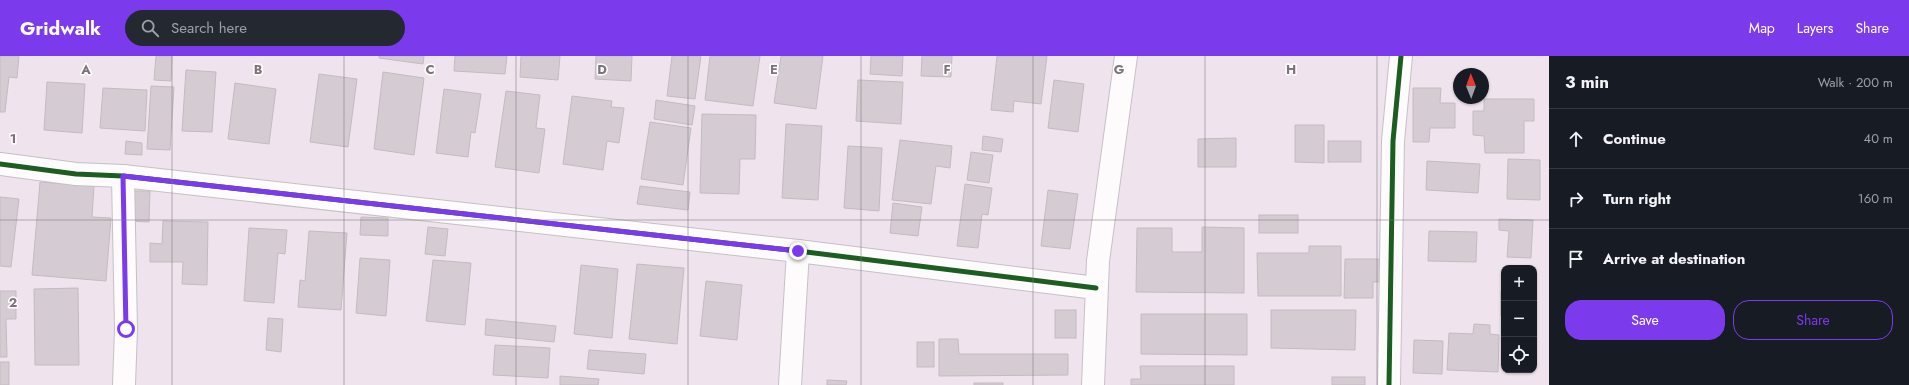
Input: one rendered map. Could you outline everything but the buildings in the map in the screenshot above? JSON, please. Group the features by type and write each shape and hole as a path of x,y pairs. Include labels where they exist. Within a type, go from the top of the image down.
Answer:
{"street":[{"path":"1093,385 1096,288 1126,56"},
{"path":"1389,385 1393,141 1401,56"},
{"path":"0,164 76,174 123,176 798,251 1096,288"},
{"path":"123,176 126,329 124,385"},
{"path":"790,385 798,251"}],"cycle path":[{"path":"1389,385 1393,141 1401,56"},
{"path":"0,164 76,174 123,176 798,251 1096,288"}],"route":[{"path":"126,329 123,176 798,251"}]}
